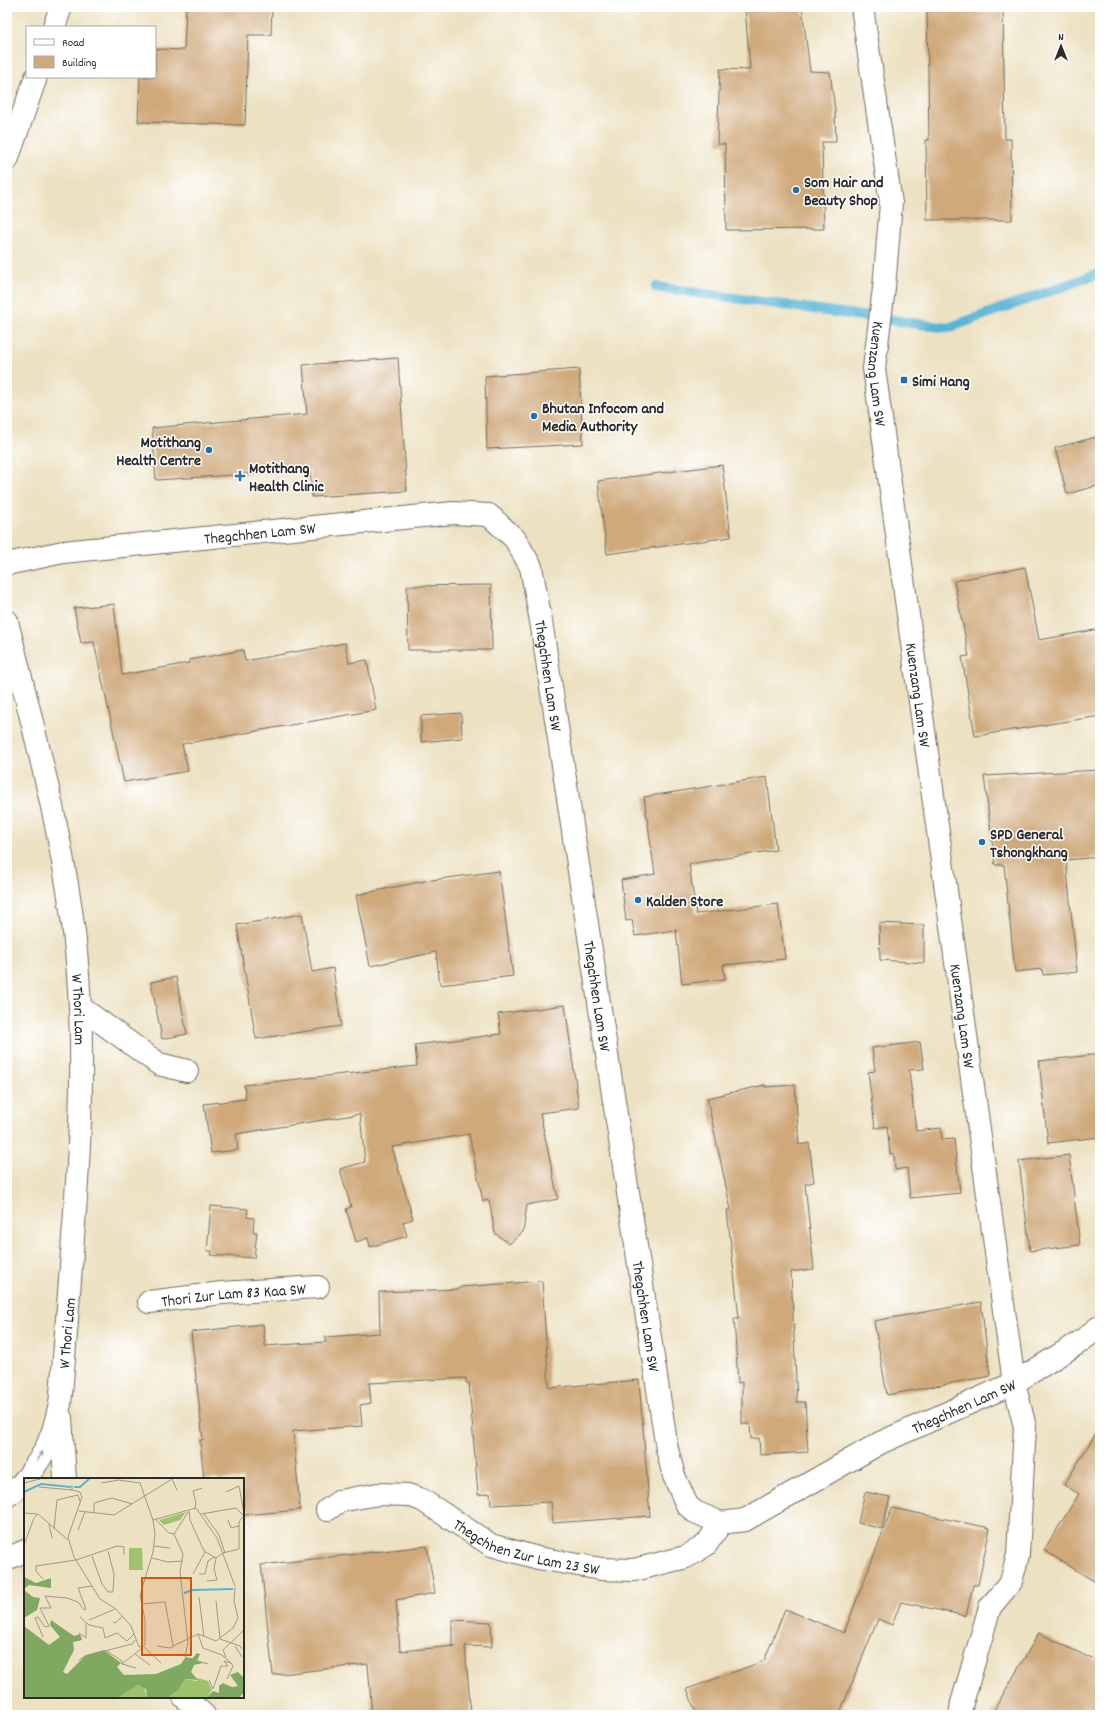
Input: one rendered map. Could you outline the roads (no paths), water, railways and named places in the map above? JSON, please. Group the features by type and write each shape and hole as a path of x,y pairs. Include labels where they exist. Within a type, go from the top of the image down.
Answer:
{"main road":[{"path":"54,26 61,7"},
{"name":"Kuenzang Lam SW","path":"862,7 891,203 884,288 874,368 1014,1383 1025,1427 1018,1555 1011,1582 990,1607 962,1703 960,1715"},
{"path":"7,160 36,78"},
{"name":"Thegchhen Lam SW","path":"7,564 63,552 452,512 489,515 515,539 531,567 541,621 667,1449 674,1476 687,1505 695,1512 721,1523 745,1520 880,1443 1014,1383 1080,1342 1100,1326"},
{"name":"W Thori Lam","path":"7,621 58,828 74,932 80,1007 82,1066 80,1142 60,1405 65,1478"},
{"path":"80,1007 159,1064 187,1071"},
{"name":"Thori Zur Lam 83 Kaa SW","path":"149,1302 222,1293 318,1287"},
{"name":"W Thori Lam","path":"25,1478 37,1462 51,1437 60,1405"},
{"name":"W Thori Lam","path":"7,1496 16,1491 24,1480"},
{"name":"Thegchhen Zur Lam 23 SW","path":"327,1510 340,1501 378,1494 408,1495 422,1500 491,1545 538,1558 601,1569 634,1570 686,1557 706,1545 721,1523"},
{"path":"7,1559 24,1551"},
{"path":"185,1698 204,1715"}],"waterway":[{"path":"656,287 948,328 1100,273"}],"place":[{"name":"Som Hair and Beauty Shop","path":"796,190"},
{"name":"Simi Hang","path":"904,380"},
{"name":"Bhutan Infocom and Media Authority","path":"534,416"},
{"name":"Motithang Health Centre","path":"209,450"},
{"name":"Motithang Health Clinic","path":"240,476"},
{"name":"SPD General Tshongkhang","path":"982,842"},
{"name":"Kalden Store","path":"638,900"}]}
